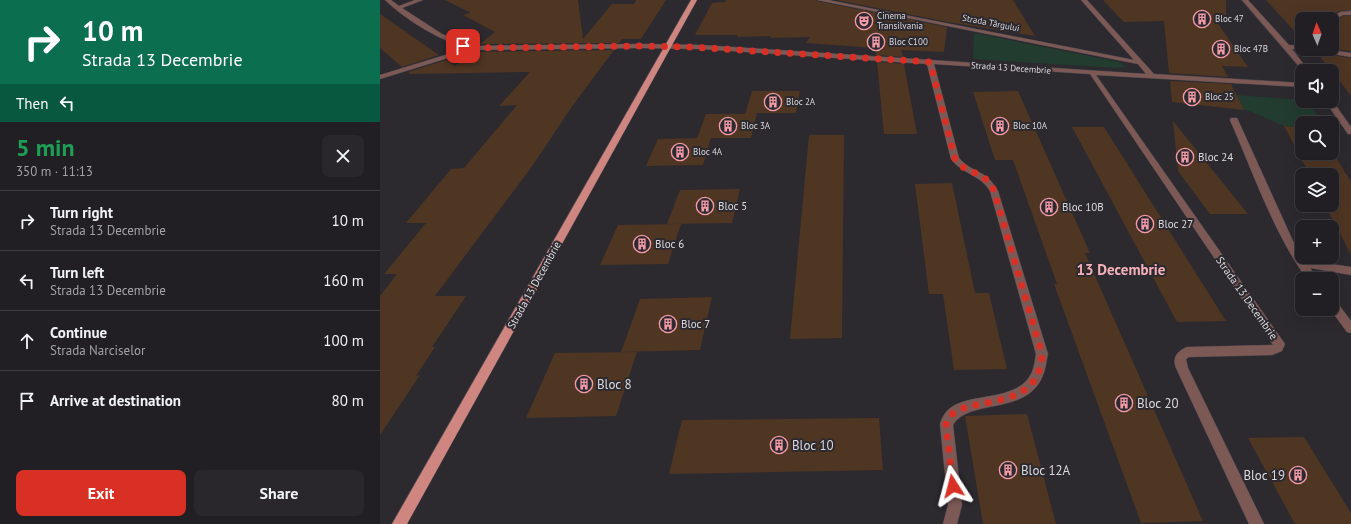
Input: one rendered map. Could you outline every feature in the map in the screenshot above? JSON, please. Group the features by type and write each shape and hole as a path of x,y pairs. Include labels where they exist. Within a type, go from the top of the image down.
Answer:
{"main road":[{"name":"Strada 13 Decembrie","path":"399,524 694,0"}],"street":[{"path":"400,7 420,0"},
{"name":"Strada Târgului","path":"820,0 1141,63"},
{"path":"1084,0 1152,76"},
{"path":"1246,0 1300,64"},
{"path":"388,2 400,7 442,37 463,46 474,48 668,46"},
{"path":"1339,15 1342,13 1351,13"},
{"name":"Strada 13 Decembrie","path":"668,46 1295,85"},
{"path":"1287,47 1295,48"},
{"path":"380,77 474,48"},
{"path":"1339,53 1351,55"},
{"path":"930,62 955,159 961,166 988,180 994,191 1042,354 1040,369 1030,384 1023,390 1000,400 958,409 947,418 946,424 955,504 950,524"},
{"name":"Strada 13 Decembrie","path":"1092,73 1279,344 1278,348 1272,350 1187,352 1179,359 1257,524"},
{"path":"1333,108 1351,132"},
{"path":"1234,120 1288,241 1295,253"},
{"path":"1307,264 1351,271"},
{"path":"1339,313 1351,329"}],"green space":[{"path":"974,33 1119,62 1126,67 1118,68 973,59"},
{"path":"1236,95 1295,99 1295,108 1313,108 1318,116 1295,116 1295,127 1284,126 1244,110"}],"building":[{"path":"445,0 578,0 583,39 612,4 634,4 636,0 666,0 641,39 622,39 619,43 480,44 495,32 463,15 471,13"},
{"path":"726,0 816,0 947,27 944,52 901,50 903,57 876,55 875,48 806,43 810,37 771,38 771,36 737,37 738,35 695,35 712,3 725,2"},
{"path":"836,0 1013,0 1035,36 948,22"},
{"path":"1103,0 1226,0 1226,21 1216,21 1248,67 1222,66 1228,77 1169,73 1164,21 1124,22"},
{"path":"1266,0 1351,0 1351,10 1338,12 1295,12 1295,32"},
{"path":"380,14 439,55 402,67 380,48"},
{"path":"1343,16 1351,16 1351,51 1339,50 1339,19"},
{"path":"614,50 571,108 533,165 435,296 466,296 432,347 435,347 416,376 420,375 380,435 380,296 397,274 384,274 426,223 406,223 451,169 464,168 517,105 499,106 530,72 410,74 408,72 446,60 455,66 470,53 474,52"},
{"path":"1320,56 1351,58 1351,96 1339,80 1339,64 1326,64"},
{"path":"877,62 904,64 917,134 884,134"},
{"name":"Bloc 25","path":"1170,81 1231,84 1244,110 1172,102"},
{"path":"752,91 800,91 796,113 757,113 751,138 711,138 703,165 646,166 658,139 697,138 706,114 745,114"},
{"name":"Bloc 20","path":"1018,91 1090,253 1085,253 1203,521 1141,523 1054,284 1057,284 1013,160 995,160 973,92"},
{"name":"Bloc 24","path":"1173,121 1248,214 1210,214 1178,171"},
{"path":"1284,126 1295,127 1295,147"},
{"name":"Bloc 27","path":"1072,127 1104,127 1226,321 1177,322"},
{"path":"809,135 844,135 842,338 790,339"},
{"path":"1302,160 1338,160 1351,182 1351,255 1339,232 1339,220 1333,220 1329,212 1339,212 1339,168 1306,168"},
{"path":"952,183 975,293 989,293 1007,369 954,370 943,294 929,294 915,184"},
{"name":"Bloc 5","path":"740,189 732,223 667,224 680,190"},
{"name":"Bloc 6","path":"681,224 668,264 600,265 618,225"},
{"name":"Bloc 7","path":"712,297 700,350 621,352 640,299"},
{"name":"Bloc 8","path":"637,352 616,416 526,418 555,353"},
{"name":"Bloc 12A","path":"1027,414 1056,524 983,524 965,416"},
{"name":"Bloc 10","path":"879,418 883,470 669,474 682,420"},
{"name":"Bloc 19","path":"1304,437 1351,513 1351,524 1295,524 1248,438"}],"place":[{"name":"Bloc 47","path":"1202,19"},
{"name":"Cinema Transilvania","path":"864,21"},
{"name":"Bloc C100","path":"876,42"},
{"name":"Bloc 47B","path":"1221,49"},
{"name":"Bloc 25","path":"1192,97"},
{"name":"Bloc 2A","path":"773,102"},
{"name":"Bloc 3A","path":"728,126"},
{"name":"Bloc 10A","path":"1000,126"},
{"name":"Bloc 4A","path":"680,152"},
{"name":"Bloc 24","path":"1185,157"},
{"name":"Bloc 5","path":"705,206"},
{"name":"Bloc 10B","path":"1049,207"},
{"name":"Bloc 27","path":"1145,224"},
{"name":"Bloc 6","path":"642,244"},
{"name":"Bloc 7","path":"668,324"},
{"name":"Bloc 8","path":"584,384"},
{"name":"Bloc 20","path":"1124,403"},
{"name":"Bloc 10","path":"779,445"},
{"name":"Bloc 12A","path":"1008,470"},
{"name":"Bloc 19","path":"1298,475"}],"district":[{"name":"13 Decembrie","path":"1121,270"}],"route":[{"path":"463,46 474,48 641,46 690,47 930,62 955,159 961,166 988,180 994,191 1042,354 1040,369 1036,377 1016,395 983,405 958,409 947,418 946,424 949,460 953,486"}]}
